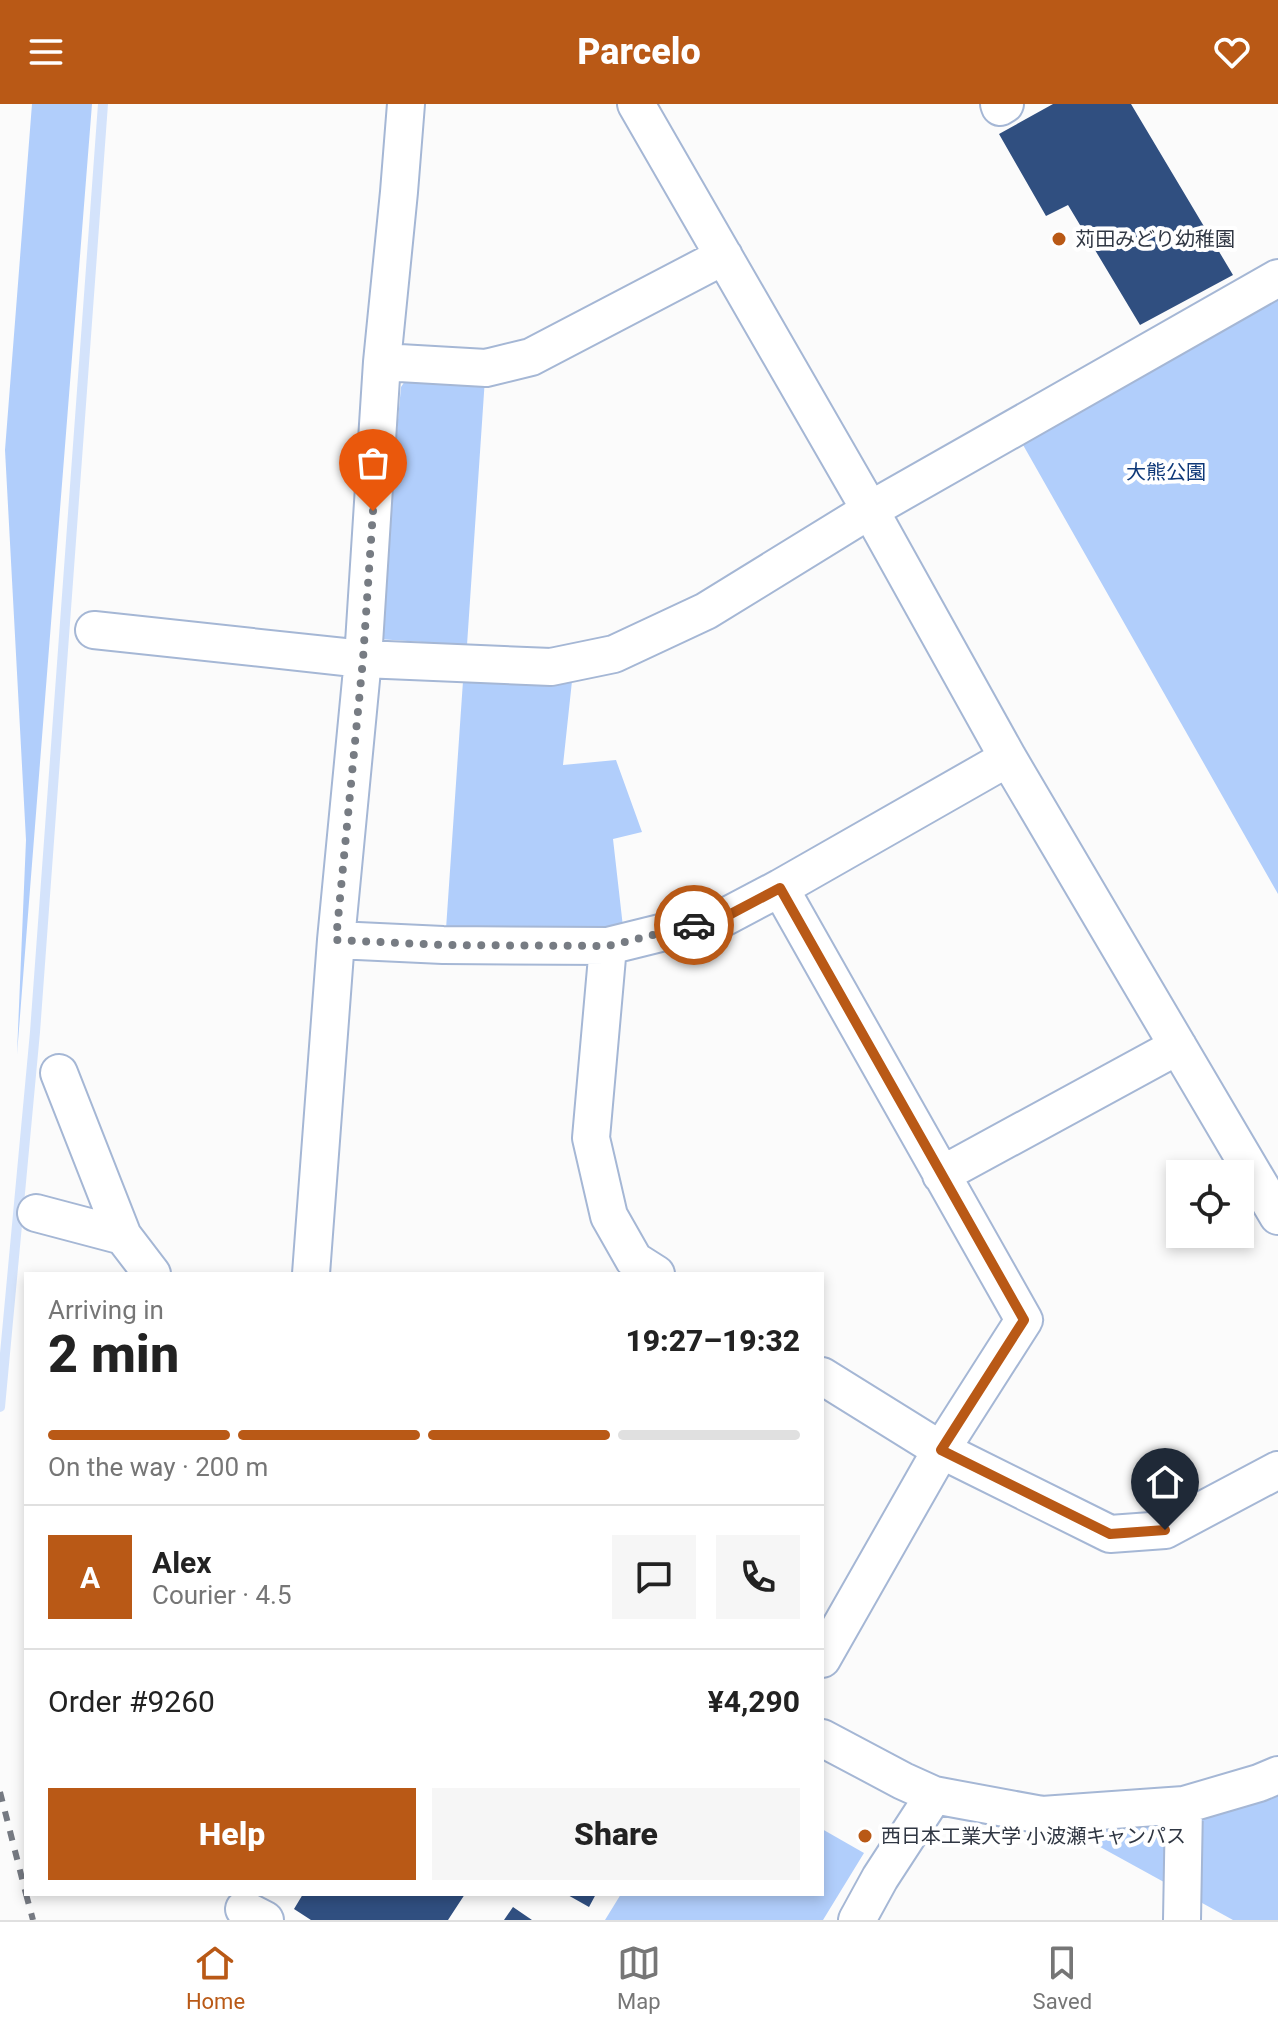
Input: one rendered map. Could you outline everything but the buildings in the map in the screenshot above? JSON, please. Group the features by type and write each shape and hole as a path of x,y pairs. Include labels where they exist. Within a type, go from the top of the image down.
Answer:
{"street":[{"path":"311,1272 336,940 363,659 382,362 406,104"},
{"path":"636,104 870,510 1008,758 1278,1216"},
{"path":"999,104 1000,107 1005,104"},
{"path":"382,362 486,368 531,357 724,256"},
{"path":"94,630 363,659 551,667 614,654 706,611 870,510 1278,278"},
{"path":"336,940 443,945 608,946 725,917 1008,758"},
{"path":"780,888 1024,1320 941,1450 824,1655"},
{"path":"608,946 591,1138 609,1216 634,1260 653,1272"},
{"path":"941,1175 1178,1046"},
{"path":"59,1073 123,1236 150,1272"},
{"path":"36,1213 123,1236"},
{"path":"824,1377 941,1450 1110,1534 1165,1530 1278,1470"},
{"path":"824,1739 934,1795 1042,1815 1184,1805 1278,1775"},
{"path":"857,1920 880,1878 934,1795"},
{"path":"1182,1920 1184,1805"}],"green space":[{"path":"32,104 92,104 17,1054 26,840 5,450"},
{"name":"大熊公園","path":"1278,278 1278,894 1014,429"},
{"path":"409,375 485,378 467,645 378,639 401,387"},
{"path":"463,681 572,681 563,765 616,760 642,832 613,839 623,927 446,929"},
{"path":"1278,1772 1278,1920 1233,1920 1042,1815"},
{"path":"824,1830 864,1853 823,1920 605,1920 620,1896 824,1896"}],"waterway":[{"path":"0,1407 35,1032 103,104"}],"railway":[{"path":"0,1792 24,1886"},
{"path":"27,1896 33,1920"}],"way so far":[{"path":"373,511 363,659 336,940 443,945 608,946 694,925"}],"place":[{"name":"苅田みどり幼稚園","path":"1059,239"},
{"name":"西日本工業大学 小波瀬キャンパス","path":"865,1836"}],"route":[{"path":"694,925 725,917 780,888 1024,1320 941,1450 1110,1534 1165,1530"}]}
